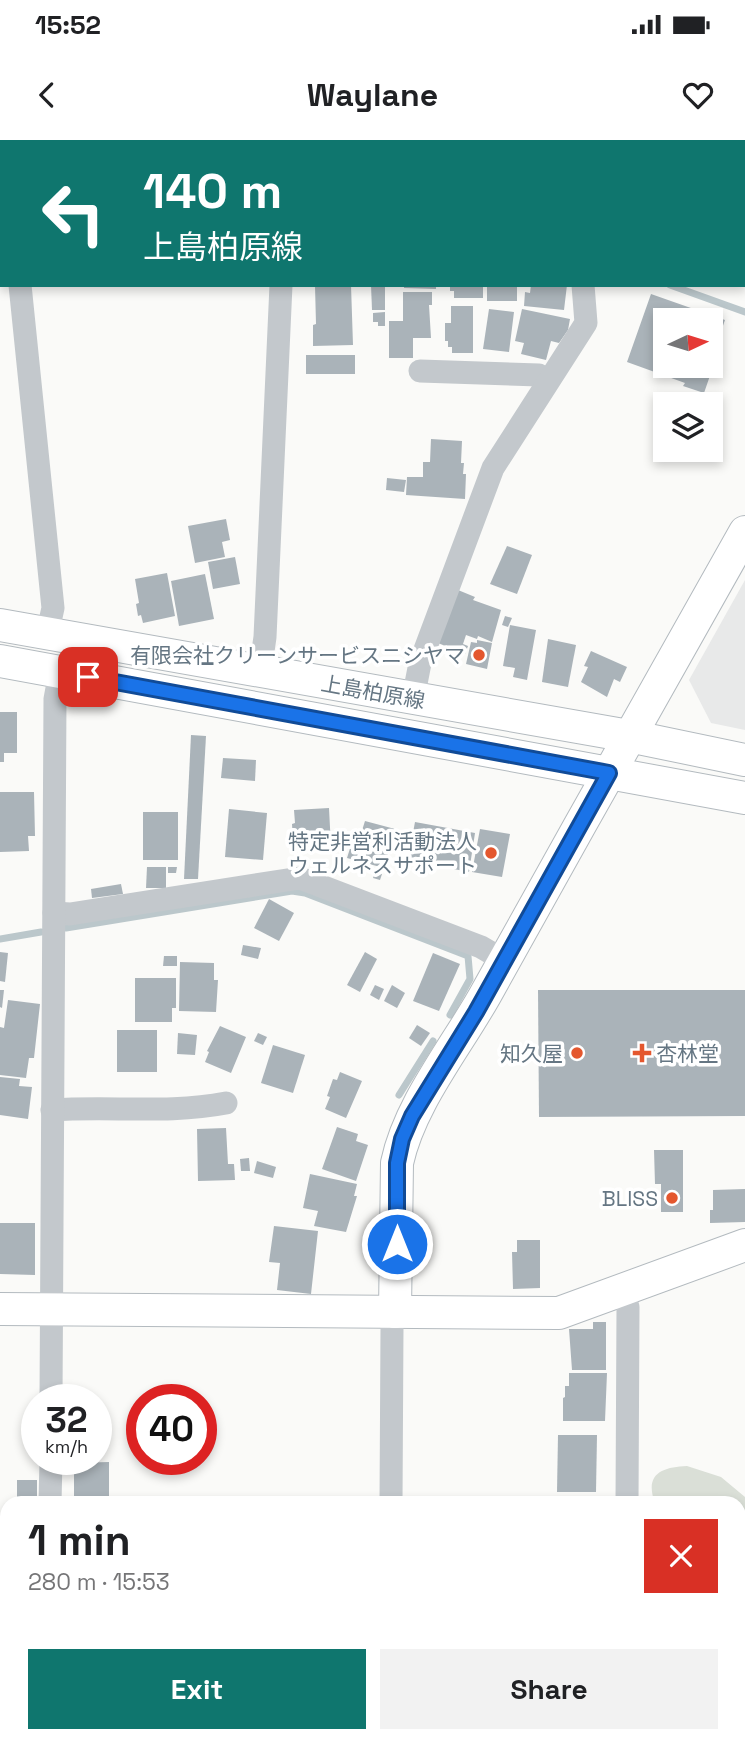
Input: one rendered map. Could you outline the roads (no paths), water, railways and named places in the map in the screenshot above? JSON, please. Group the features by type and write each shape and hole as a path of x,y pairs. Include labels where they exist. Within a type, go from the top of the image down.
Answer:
{"street":[{"path":"20,287 53,608 47,635"},
{"path":"260,672 265,647 281,287"},
{"path":"413,699 418,670 493,468 586,323 583,287"},
{"path":"420,371 539,375 548,381"},
{"path":"391,1496 397,1163 402,1139 412,1116 476,1012 745,532"},
{"name":"上島柏原線","path":"0,625 629,736 745,760"},
{"name":"上島柏原線","path":"0,661 745,798"},
{"path":"51,1384 55,699 60,672"},
{"path":"54,914 70,914 300,878 481,947 505,961"},
{"path":"52,1110 93,1107 182,1109 226,1103"},
{"path":"0,1309 559,1313 745,1245"},
{"path":"622,1290 628,1307 627,1496"},
{"path":"50,1496 51,1475"}],"waterway":[{"path":"676,287 745,312"},
{"path":"66,928 292,891 305,893 468,956 470,979 450,1015"},
{"path":"0,939 41,932"},
{"path":"399,1095 433,1041"}],"place":[{"name":"有限会社クリーンサービスニシヤマ","path":"479,655"},
{"name":"特定非営利活動法人 ウェルネスサポート","path":"491,853"},
{"name":"知久屋","path":"577,1053"},
{"name":"杏林堂","path":"642,1053"},
{"name":"BLISS","path":"672,1198"}]}
